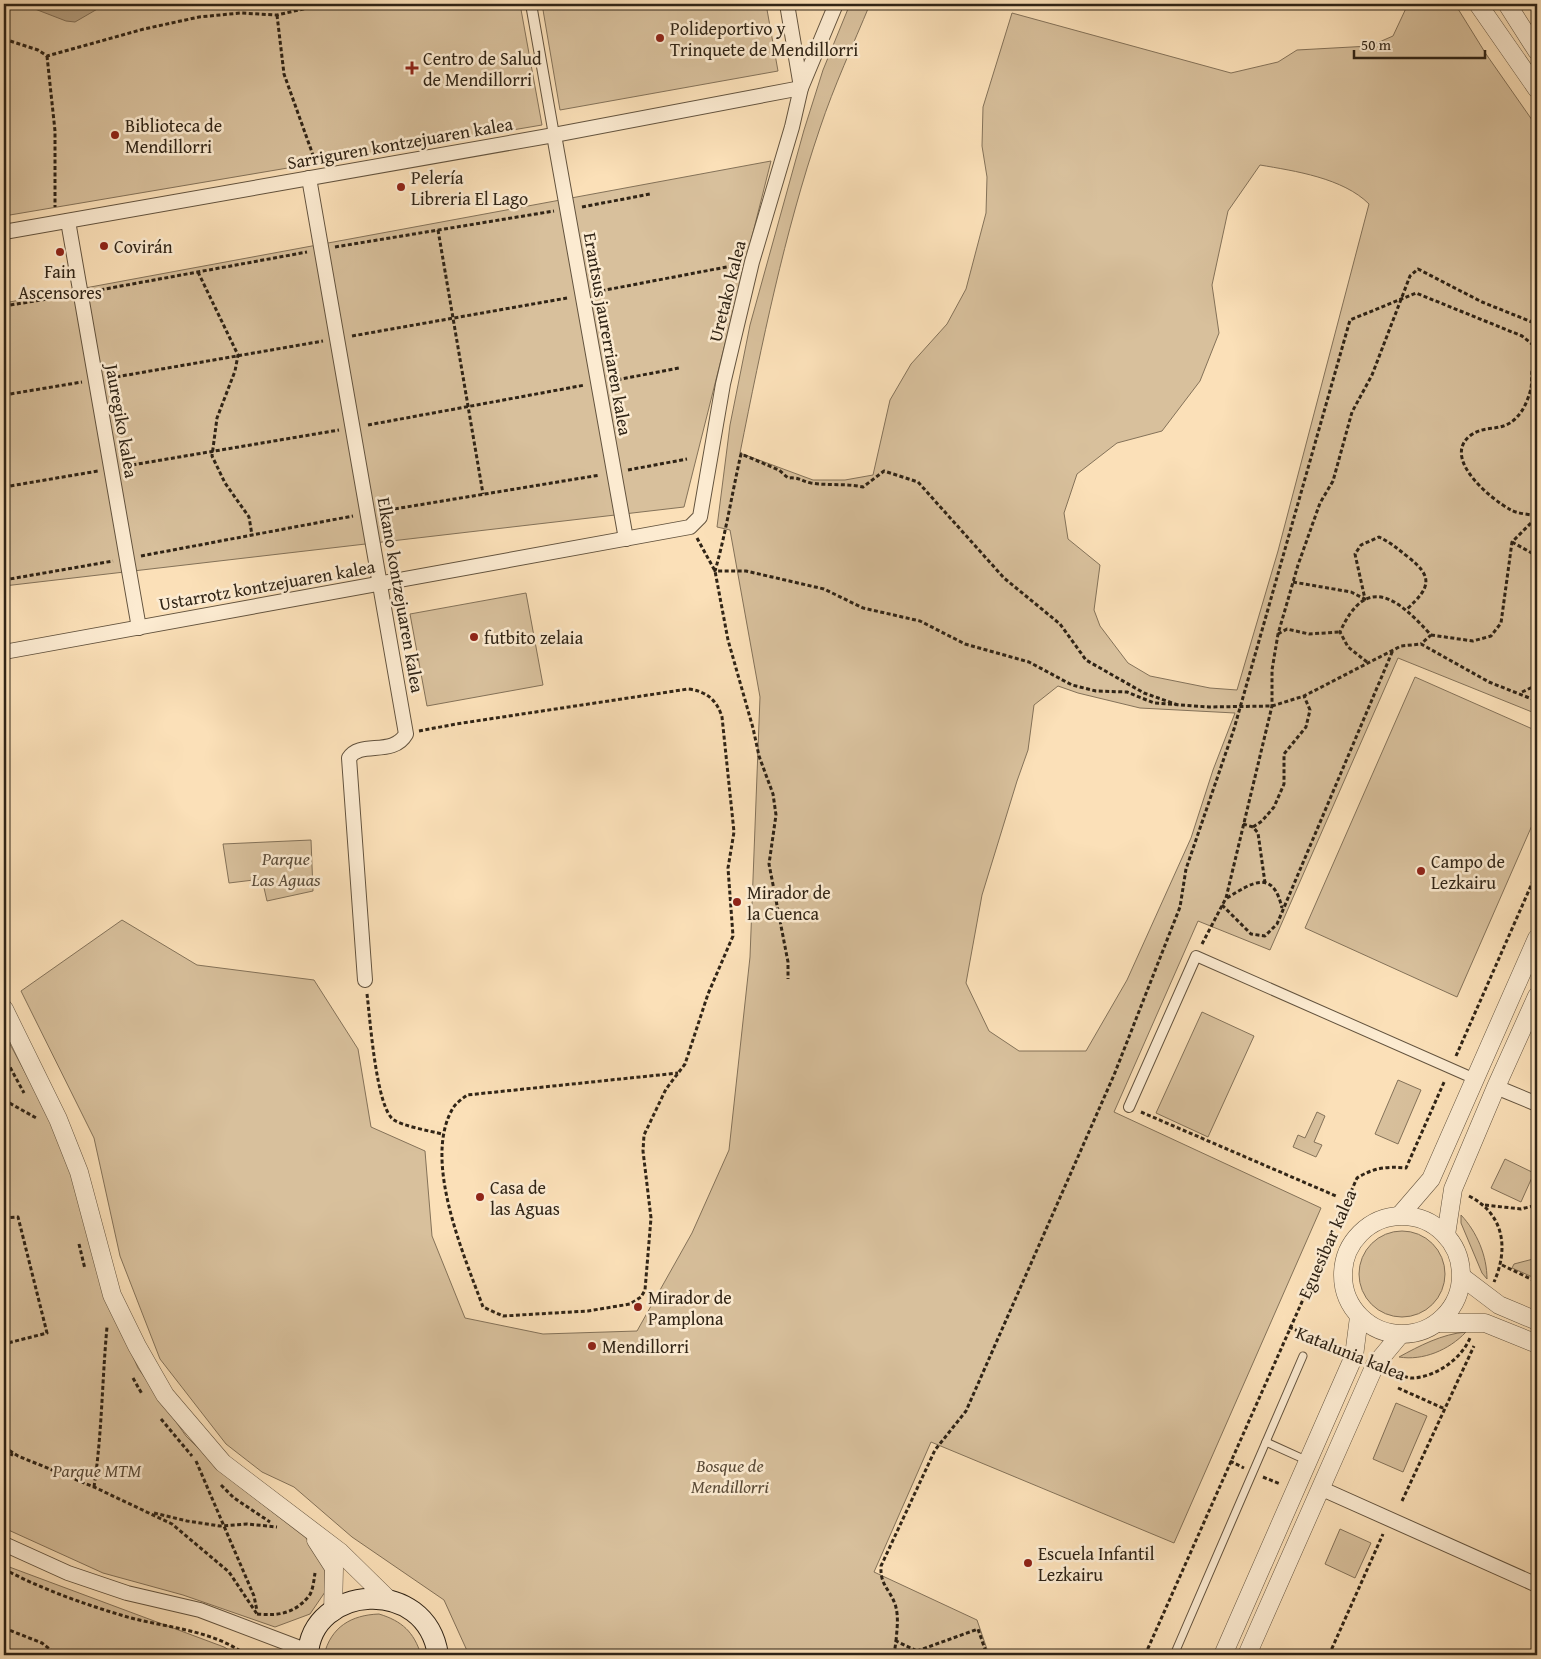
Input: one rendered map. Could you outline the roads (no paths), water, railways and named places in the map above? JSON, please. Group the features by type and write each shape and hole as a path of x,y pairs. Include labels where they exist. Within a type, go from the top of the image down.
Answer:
{"main road":[{"path":"308,1653 313,1636 321,1623 333,1612 350,1602 369,1598 389,1600 410,1608 426,1624 436,1644 438,1655"}],"street":[{"path":"531,4 554,135"},
{"path":"787,4 801,88"},
{"name":"Uretako kalea","path":"626,539 690,527 700,517 723,384 752,262 792,127 801,88 836,4"},
{"path":"1478,4 1537,88"},
{"path":"1507,4 1537,51"},
{"name":"Sarriguren kontzejuaren kalea","path":"4,232 554,135 801,88"},
{"name":"Erantsus jaurerriaren kalea","path":"554,135 626,539"},
{"name":"Elkano kontzejuaren kalea","path":"309,178 406,734 402,741 394,745 356,751 349,758 365,980"},
{"name":"Jauregiko kalea","path":"61,222 80,293 139,628"},
{"name":"Ustarrotz kontzejuaren kalea","path":"4,652 626,539"},
{"path":"1400,1215 1431,1180 1537,938"},
{"path":"1129,1107 1196,956 1475,1079"},
{"path":"1446,1235 1453,1189 1537,996"},
{"path":"4,1009 58,1119 79,1172 112,1295 136,1346 165,1395 223,1463 340,1552 389,1600"},
{"path":"1496,1087 1537,1104"},
{"path":"1400,1215 1417,1217 1433,1224 1446,1235 1455,1248 1460,1262 1462,1277 1458,1294 1450,1310 1438,1323 1420,1332 1400,1335 1385,1332 1371,1326 1359,1317 1348,1301 1342,1282 1343,1262 1351,1244 1363,1229 1380,1219 1400,1215"},
{"path":"1462,1277 1499,1304 1537,1321"},
{"path":"1223,1655 1354,1356 1359,1317"},
{"path":"1438,1323 1494,1325 1537,1344"},
{"path":"1247,1655 1375,1365 1400,1335"},
{"path":"1320,1488 1537,1584"},
{"path":"295,1517 318,1542 334,1568 333,1612"},
{"path":"4,1544 68,1574 127,1593 200,1610 308,1653"}],"lane":[{"path":"1174,1655 1303,1356"},
{"path":"1266,1442 1308,1461"}],"place":[{"name":"Polideportivo y Trinquete de Mendillorri","path":"660,38"},
{"name":"Centro de Salud de Mendillorri","path":"412,68"},
{"name":"Biblioteca de Mendillorri","path":"115,135"},
{"name":"Pelería Libreria El Lago","path":"401,187"},
{"name":"Covirán","path":"104,246"},
{"name":"Fain Ascensores","path":"60,252"},
{"name":"futbito zelaia","path":"474,637"},
{"name":"Campo de Lezkairu","path":"1421,871"},
{"name":"Mirador de la Cuenca","path":"737,902"},
{"name":"Casa de las Aguas","path":"480,1197"},
{"name":"Mirador de Pamplona","path":"638,1307"},
{"name":"Mendillorri","path":"592,1346"},
{"name":"Escuela Infantil Lezkairu","path":"1028,1563"}],"park label":[{"name":"Parque Las Aguas","path":"286,868"},
{"name":"Parque MTM","path":"97,1470"},
{"name":"Bosque de Mendillorri","path":"730,1475"}]}
